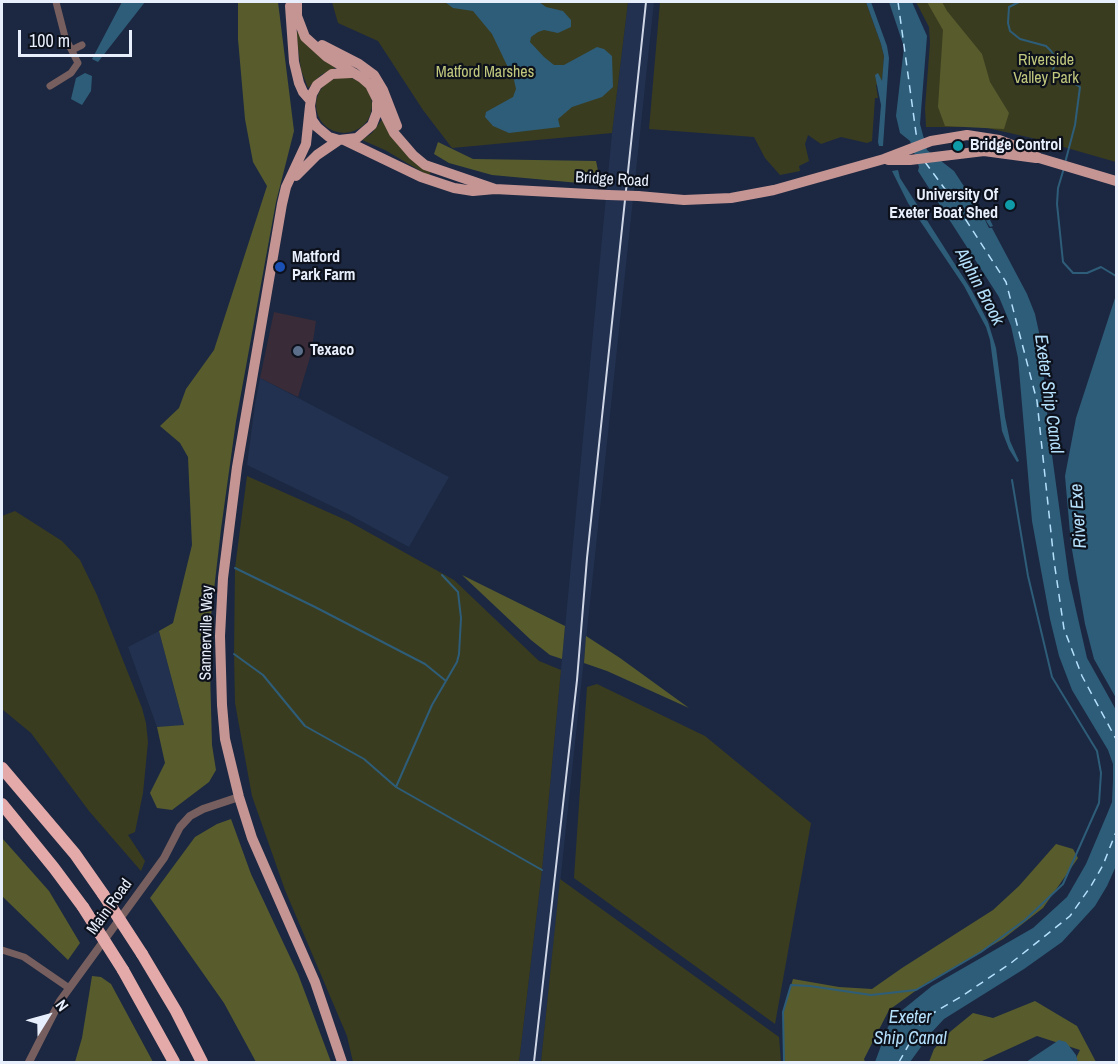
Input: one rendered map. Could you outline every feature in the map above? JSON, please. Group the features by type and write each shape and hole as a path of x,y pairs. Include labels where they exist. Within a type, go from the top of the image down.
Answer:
{"highway":[{"path":"2,768 54,828 103,894 176,1011 202,1062"},
{"path":"2,804 83,907 123,970 174,1062"}],"main road":[{"path":"290,2 294,62 299,83 310,103 312,120 329,137 341,140"},
{"path":"297,2 297,16 305,37 327,57 370,85 403,146 421,162 495,189"},
{"path":"297,2 301,17 311,36 374,75 383,90 402,135 436,168"},
{"path":"310,103 317,85 327,76 344,72 354,74"},
{"path":"286,187 310,160 341,140 362,135 372,125 377,112 375,95"},
{"name":"Sannerville Way","path":"310,103 306,144 286,187 237,467 223,578 220,636 222,705 225,739 239,797 256,847 315,982 342,1062"},
{"name":"Bridge Road","path":"341,140 421,177 443,185 473,191 495,189 684,200 731,198 774,190 884,159 931,141 971,135 1010,144 1055,164 1116,181"},
{"name":"Bridge Road","path":"884,159 916,159 984,151 1039,158"}],"street":[{"path":"50,86 71,73 78,63 65,37 56,2"},
{"path":"72,50 82,45"},
{"name":"Main Road","path":"29,1062 52,1014 164,858 180,827 190,816 203,809 239,797"},
{"path":"2,950 24,957 69,988"}],"shaded area":[{"path":"628,2 654,2 541,1062 519,1062 542,870 612,133"},
{"path":"274,312 316,321 311,354 298,397 260,378"},
{"path":"260,378 449,477 409,547 348,514 247,465"},
{"path":"159,631 184,726 157,727 128,647"}],"green space":[{"path":"238,2 278,2 294,131 276,202 236,421 221,529 209,633 212,745 216,770 209,782 172,810 157,808 150,793 165,763 157,727 184,725 159,631 173,623 192,545 188,457 180,443 160,426 179,408 186,389 214,350 267,186 253,162 245,119 238,39"},
{"name":"Matford Marshes","path":"332,2 628,2 612,133 452,148 423,110 378,41 338,23"},
{"path":"660,2 866,2 884,56 882,83 876,85 878,98 875,98 872,141 867,143 841,137 821,144 808,135 805,144 809,161 799,166 800,171 780,175 765,158 754,137 649,129"},
{"name":"Riverside Valley Park","path":"916,2 1116,2 1116,162 1032,138 983,127 926,127 929,27"},
{"path":"927,2 942,2 982,54 990,82 1009,113 1004,129 945,126 938,107 943,30"},
{"path":"296,32 299,32 337,67 321,75 308,88 301,70"},
{"path":"338,77 350,77 360,81 368,89 372,105 368,121 360,129 350,133 338,133 328,129 320,121 316,111 316,99 320,89 328,81"},
{"path":"383,118 431,171 429,176 385,150 362,140 372,133"},
{"path":"438,142 473,159 596,161 601,185 492,175 449,163 434,154"},
{"path":"247,476 348,521 454,580 539,661 561,670 542,870 519,1062 353,1062 347,1036 285,890 252,796 235,703 235,568"},
{"path":"15,511 62,541 80,560 97,595 142,708 148,742 143,793 135,832 128,835 145,861 141,871 89,811 31,733 2,709 2,516"},
{"path":"462,575 565,626 562,659 550,655 531,640"},
{"path":"586,636 620,658 689,708 584,663"},
{"path":"597,684 705,736 811,823 775,1024 574,878 587,687"},
{"path":"231,819 251,874 298,974 331,1062 256,1062 224,1003 150,898 195,837"},
{"path":"2,838 49,891 80,943 68,960 2,896"},
{"path":"1056,844 1073,849 1078,858 1043,908 1003,939 925,984 889,1010 864,1059 865,1062 784,1062 783,1012 793,979 839,987 872,989 993,910 1019,886"},
{"path":"560,879 779,1037 781,1062 541,1062"},
{"path":"92,976 101,977 111,984 153,1062 75,1062 82,1038"},
{"path":"1035,1001 1077,1026 1096,1062 1074,1062 1080,1050 1037,1036 980,1062 929,1062 934,1049 973,1013 993,1018"}],"water":[{"path":"122,2 145,2 98,62 92,59"},
{"path":"445,2 539,2 546,7 563,11 571,20 571,27 558,33 544,30 538,32 531,37 530,42 554,65 564,65 597,47 604,49 612,56 613,87 602,97 572,107 558,119 560,127 509,133 493,126 485,117 486,112 513,97 516,89 514,80 492,34 473,11 453,8"},
{"path":"866,2 871,2 889,58 883,146 879,146 878,142 881,105 875,75 878,73 882,81 884,56"},
{"name":"Exeter Ship Canal","path":"889,2 912,2 927,36 920,124 927,150 954,171 980,211 983,210 987,214 993,226 990,227 983,216 1009,260 1035,314 1040,337 1049,433 1069,579 1087,658 1116,710 1116,866 1107,886 1095,906 1062,942 1024,969 944,1019 910,1062 875,1062 888,1027 895,1016 932,986 1033,928 1067,897 1086,864 1112,802 1113,764 1108,750 1072,690 1059,656 1050,619 1032,521 1018,358 1011,326 999,297 918,171 919,167 910,141 900,133 896,116 904,47"},
{"path":"85,73 92,76 91,91 82,105 71,99 76,78"},
{"path":"898,170 900,178 972,291 988,322 996,348 1005,417 1010,441 1019,461 1017,462 1002,431 990,340 986,327 964,286 908,203 892,171"},
{"name":"River Exe","path":"1116,295 1116,698 1094,659 1085,624 1071,544 1065,476 1076,418"},
{"path":"1059,1040 1066,1042 1076,1055 1078,1062 1026,1062"}],"waterway":[{"path":"1019,2 1009,7 1010,31 1020,39 1046,46 1056,58 1053,70 1080,87 1075,125 1065,163"},
{"path":"1064,168 1058,188 1057,204 1063,262 1073,273 1087,273 1101,267 1116,276"},
{"path":"784,1062 783,1012 791,985 871,995 916,990 981,952 1025,920 1063,884 1099,803 1101,773 1097,751 1052,677 1028,576 1012,480"},
{"path":"235,568 425,664 446,681"},
{"path":"396,787 432,705 457,662 459,654 461,618 458,592 442,575"},
{"path":"234,654 263,675 305,726 364,759 396,787 542,870"}],"ferry route":[{"path":"898,2 917,140"},
{"path":"925,162 953,200 1006,282 1037,401 1054,561 1064,629 1082,676 1116,739"},
{"path":"899,1062 923,1019 1011,963 1070,916 1103,865 1116,832"}],"railway":[{"path":"534,1062 577,680 587,558 646,2"}],"place":[{"name":"Bridge Control","path":"958,146"},
{"name":"University Of Exeter Boat Shed","path":"1010,205"},
{"name":"Matford Park Farm","path":"280,267"},
{"name":"Texaco","path":"298,351"}],"water label":[{"name":"Alphin Brook","path":"979,287"}]}
